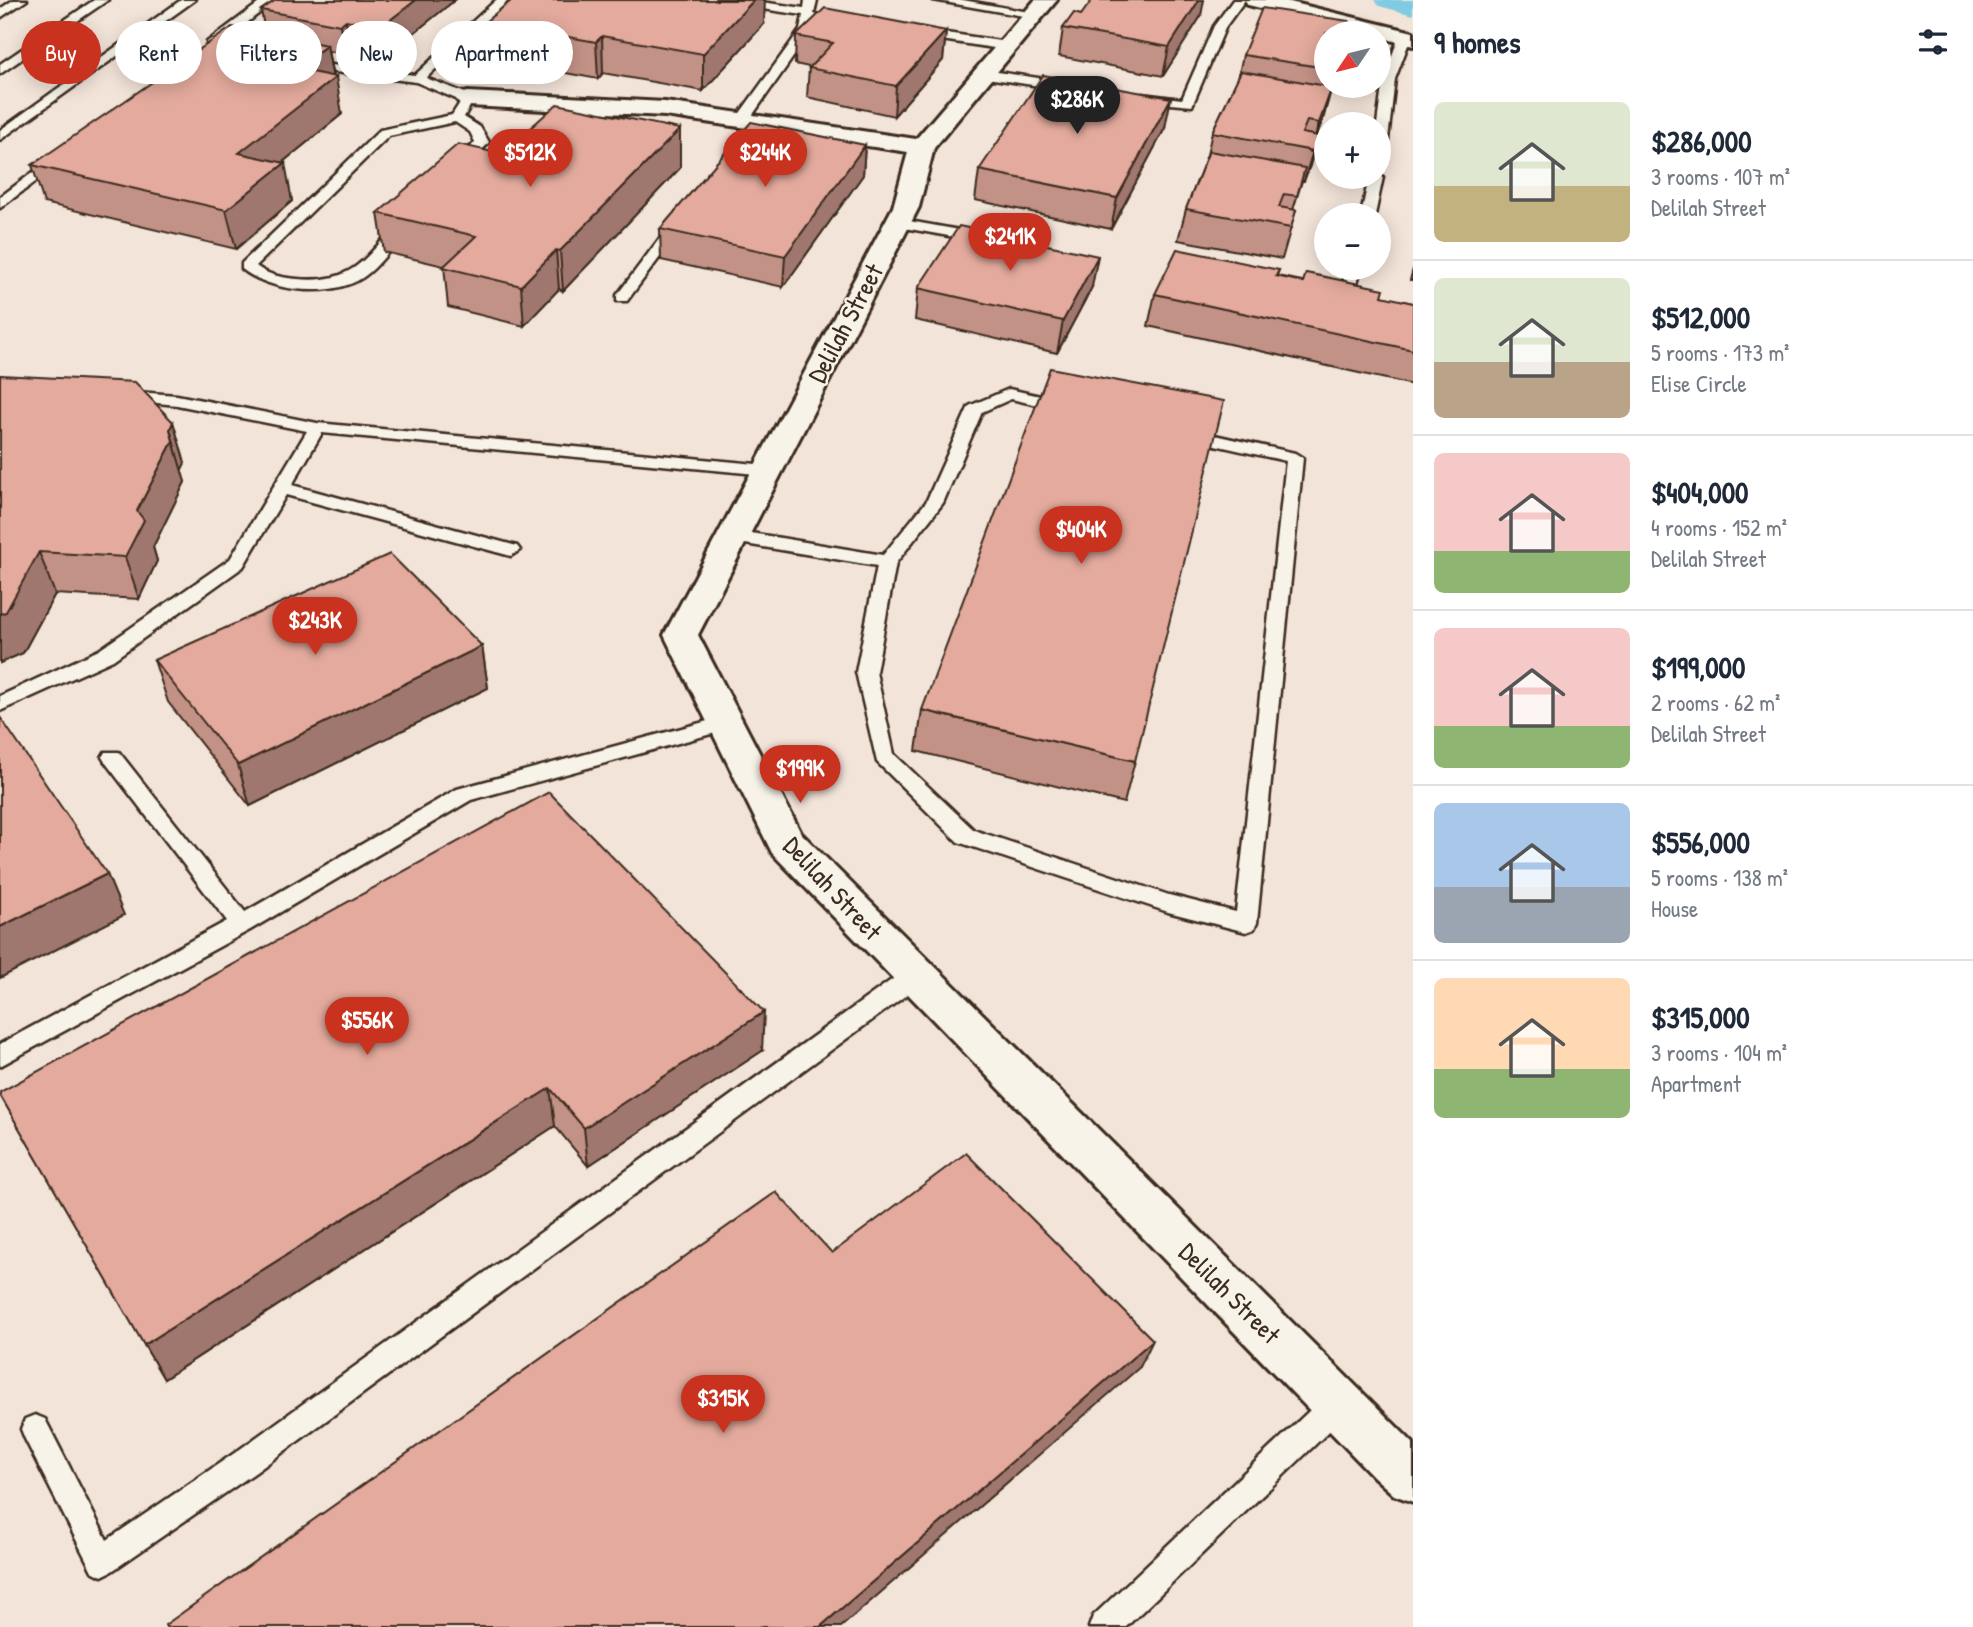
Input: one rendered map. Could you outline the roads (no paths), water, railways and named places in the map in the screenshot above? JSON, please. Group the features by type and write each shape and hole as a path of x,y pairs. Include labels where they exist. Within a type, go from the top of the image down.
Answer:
{"street":[{"path":"1256,0 1409,38"},
{"name":"Delilah Street","path":"1040,7 922,147 906,207 681,635 786,843 1413,1476"},
{"path":"462,109 665,109 747,125 922,147"}],"lane":[{"path":"0,13 21,0"},
{"path":"0,70 102,0"},
{"path":"0,136 189,0"},
{"path":"202,51 270,0"},
{"path":"418,79 503,0"},
{"path":"722,0 809,10 857,24"},
{"path":"939,0 1040,7"},
{"path":"1128,96 1187,103 1220,26 1239,0"},
{"path":"747,125 806,30 809,10"},
{"path":"901,30 1076,88"},
{"path":"1385,112 1389,79 1409,38"},
{"path":"322,66 418,79 462,109 482,142 447,179"},
{"path":"414,214 365,268 352,278 337,283 288,283 252,272 247,265 385,133 462,109"},
{"path":"0,204 65,155"},
{"path":"622,298 683,216"},
{"path":"898,223 1001,242"},
{"path":"1349,287 1351,280"},
{"path":"1009,394 1295,458 1246,923 1168,903 966,836 884,757 866,672 887,562 934,503 975,409 1009,394"},
{"path":"109,395 177,400 317,428 768,470"},
{"path":"0,704 106,655 237,563 317,428"},
{"path":"281,488 511,550"},
{"path":"733,536 887,562"},
{"path":"0,1056 242,925 464,794 726,723"},
{"path":"112,757 242,925"},
{"path":"35,1429 102,1561 246,1462 916,975"},
{"path":"1104,1627 1338,1403"}],"waterway":[{"path":"1390,0 1413,6"}]}
